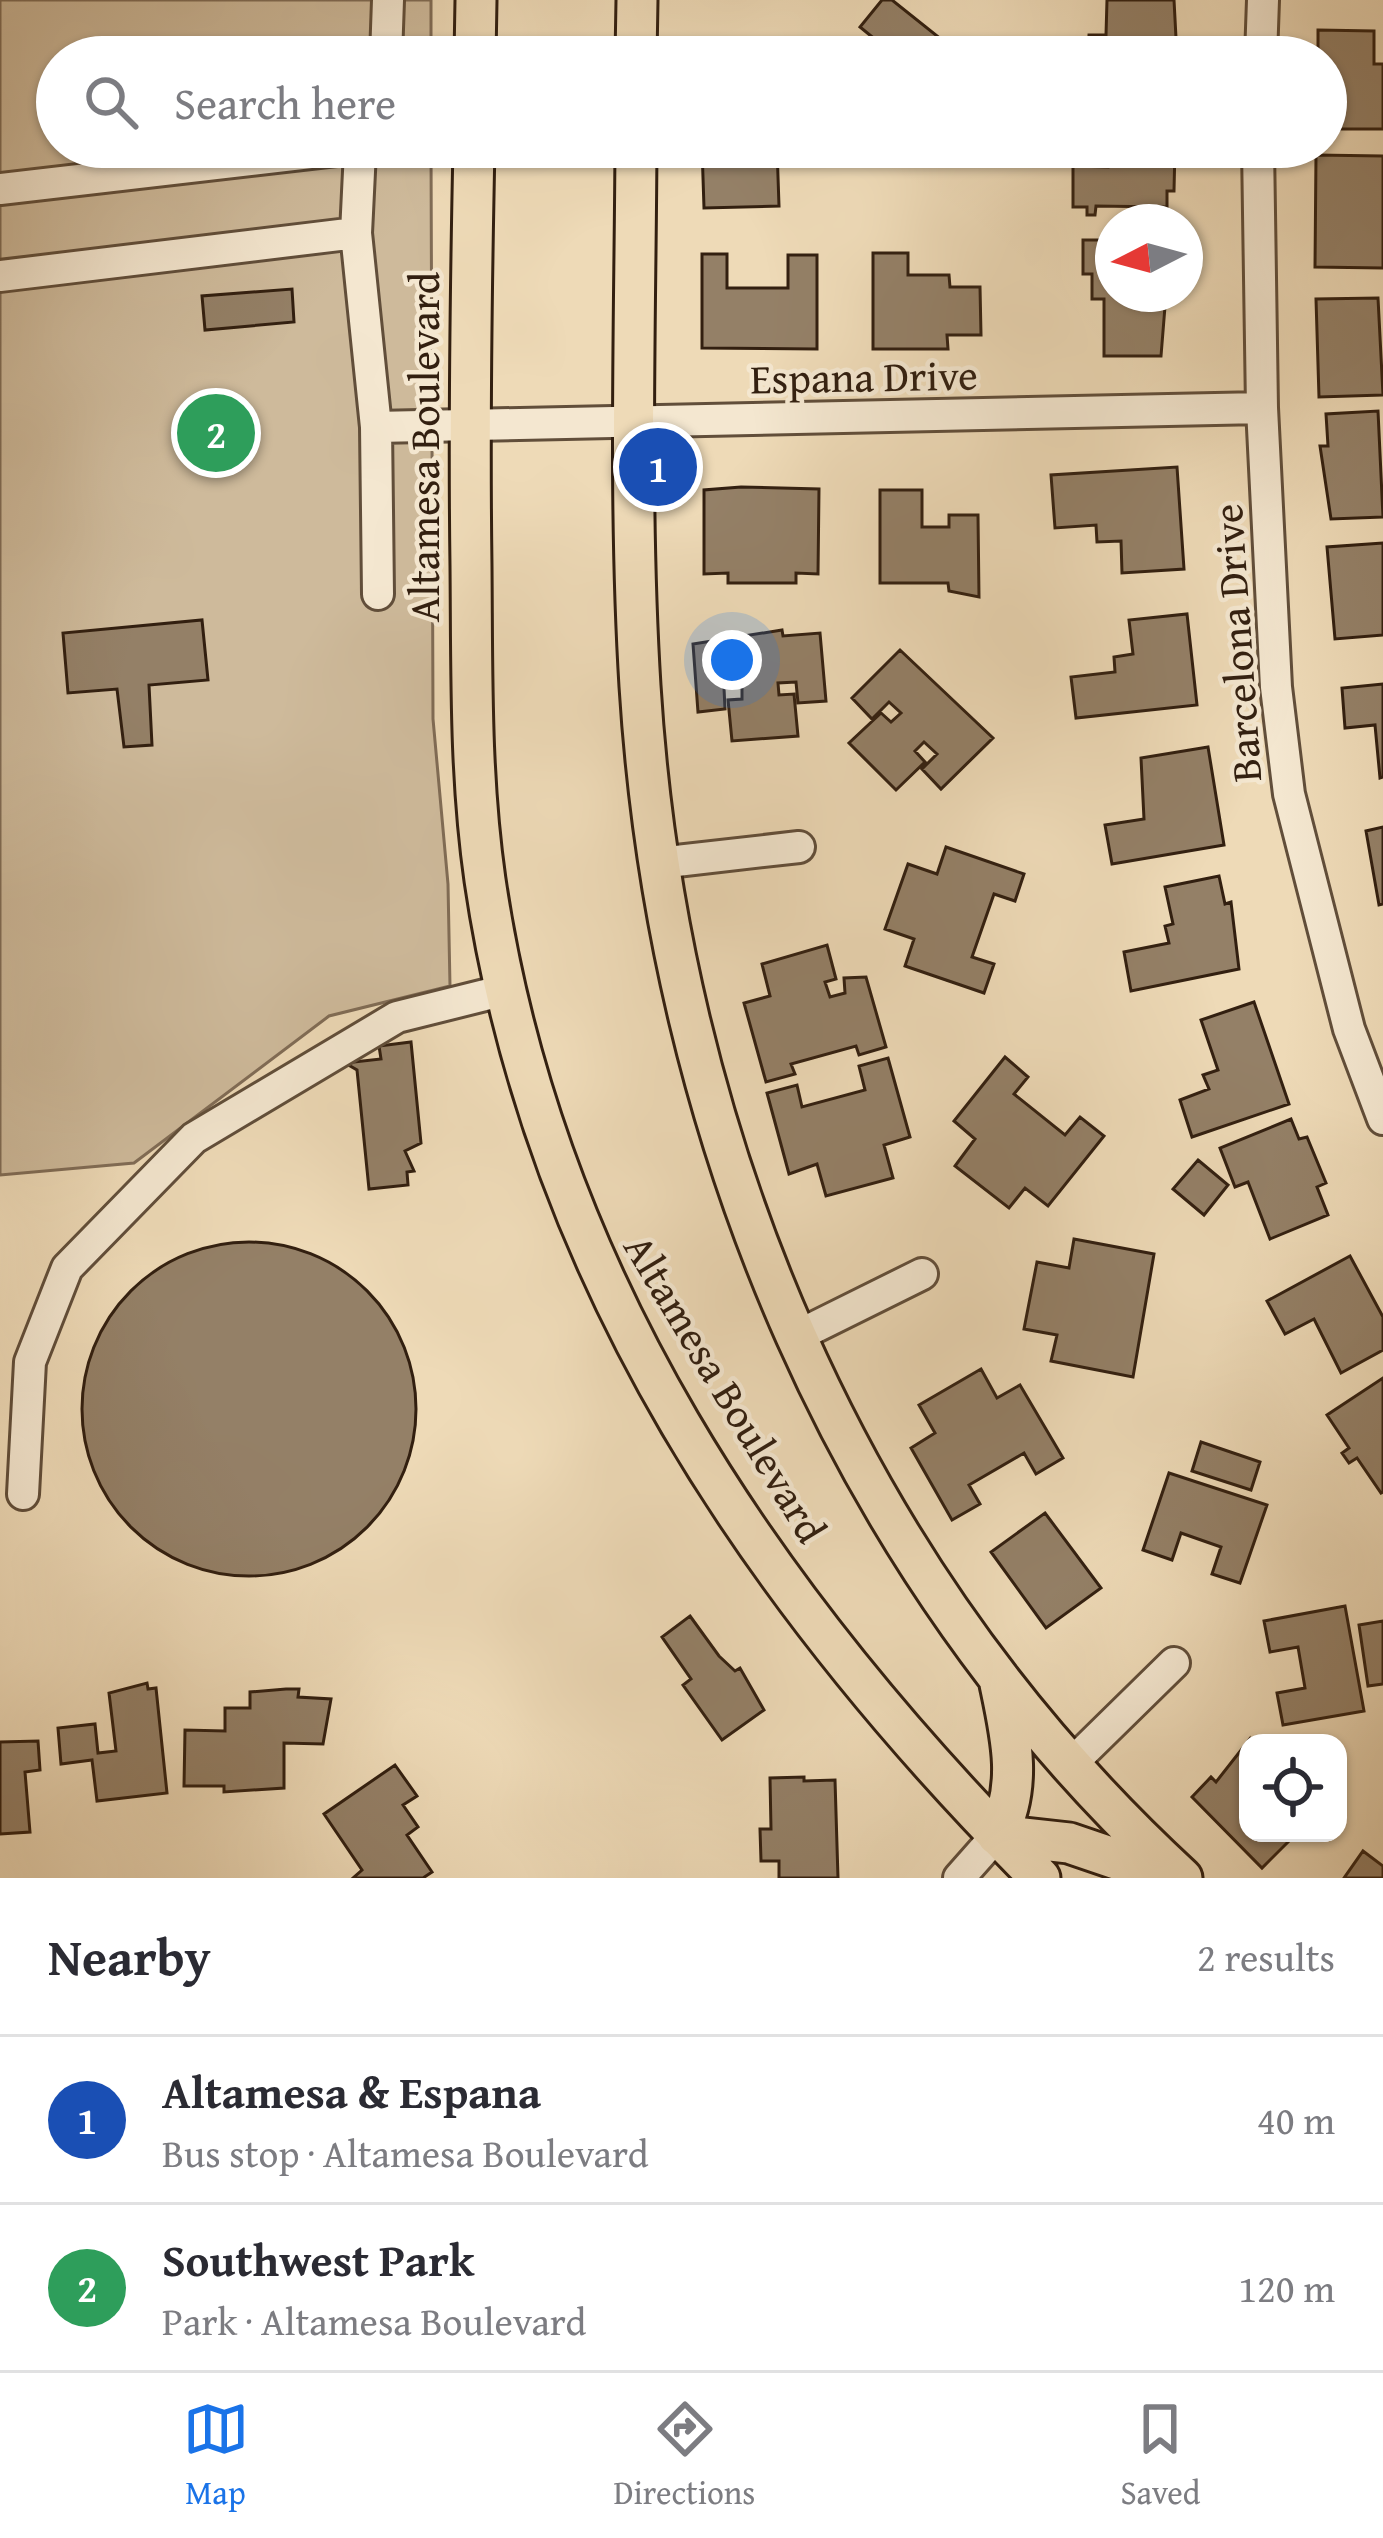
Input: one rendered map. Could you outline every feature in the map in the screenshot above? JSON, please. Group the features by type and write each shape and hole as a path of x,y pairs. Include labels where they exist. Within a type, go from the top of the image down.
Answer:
{"main road":[{"path":"476,0 476,36"},
{"path":"636,36 637,0"},
{"name":"Altamesa Boulevard","path":"474,168 471,749 485,880 506,990 558,1173 591,1261 639,1352 757,1544 868,1695 1040,1878"},
{"name":"Altamesa Boulevard","path":"636,168 633,423 640,686 659,863 731,1166 760,1256 795,1337 884,1513 998,1676 1070,1765 1182,1878"},
{"path":"998,1676 1013,1747 1010,1811 997,1835 1069,1843 1172,1878"}],"street":[{"path":"387,36 388,0"},
{"path":"1262,36 1263,0"},
{"path":"0,188 185,168"},
{"path":"360,168 356,233 376,427 378,594"},
{"name":"Barcelona Drive","path":"1258,168 1262,408 1276,687 1289,794 1349,1029 1383,1119"},
{"path":"0,276 356,233"},
{"name":"Espana Drive","path":"376,427 1262,408"},
{"path":"659,863 799,848"},
{"path":"23,1494 30,1362 67,1268 194,1138 398,1017 506,990"},
{"name":"Altamesa Boulevard","path":"795,1337 922,1274"},
{"path":"1070,1765 1174,1663"},
{"path":"959,1878 997,1835"}],"shaded area":[{"path":"0,0 431,0 431,36 36,36 36,168 431,168 433,719 448,884 450,986 329,1016 134,1163 0,1175"}],"building":[{"path":"882,0 892,0 937,36 871,36 860,27"},
{"path":"1107,0 1174,0 1176,36 1089,36 1106,35"},
{"path":"1318,30 1374,31 1374,64 1383,64 1383,129 1347,129 1347,36 1318,36"},
{"path":"1347,155 1383,156 1383,268 1315,267 1316,168 1347,168"},
{"path":"703,168 778,168 779,206 704,208"},
{"path":"1073,168 1175,168 1174,191 1167,191 1167,204 1095,204 1095,215 1087,215 1087,207 1073,207"},
{"path":"1083,240 1095,240 1095,299 1092,274 1083,274"},
{"path":"873,253 908,253 908,275 949,275 950,287 980,287 981,335 947,335 948,349 873,349"},
{"path":"702,254 727,254 727,288 788,288 788,255 817,255 817,349 702,348"},
{"path":"292,289 294,322 205,330 202,296"},
{"path":"1378,298 1383,395 1319,397 1316,299"},
{"path":"1104,312 1165,312 1161,356 1104,356"},
{"path":"1378,411 1383,517 1331,519 1320,446 1328,446 1326,414"},
{"path":"1177,467 1184,569 1122,573 1121,541 1097,542 1096,525 1055,528 1051,475"},
{"path":"819,489 818,574 796,573 796,583 728,583 728,573 704,574 704,490"},
{"path":"880,490 922,490 922,527 949,527 949,515 978,515 979,597 949,591 948,583 880,583"},
{"path":"1383,543 1383,635 1335,639 1327,547"},
{"path":"1187,614 1197,705 1076,718 1071,677 1115,672 1114,657 1133,654 1129,620"},
{"path":"202,620 208,680 149,685 152,745 124,747 117,689 68,693 63,633"},
{"path":"782,630 783,636 820,633 826,701 798,703 796,682 778,683 779,695 794,694 798,736 732,741 728,700 742,699 742,686 724,688 725,709 698,712 693,644"},
{"path":"900,650 993,738 941,789 922,769 937,754 924,742 915,751 925,762 896,790 849,743 881,713 891,722 901,713 889,702 872,719 852,698"},
{"path":"1383,684 1380,778 1375,725 1345,728 1342,688"},
{"path":"1208,747 1224,845 1112,864 1105,825 1144,819 1141,758"},
{"path":"1383,827 1383,904 1379,905 1366,831"},
{"path":"946,847 1024,874 1015,901 994,894 972,957 994,964 984,993 905,966 914,939 885,929 908,864 937,874"},
{"path":"1219,876 1225,904 1231,902 1239,969 1131,991 1124,952 1169,943 1165,926 1173,924 1165,887"},
{"path":"827,945 836,979 825,982 830,997 845,993 844,978 866,977 886,1047 859,1055 856,1046 791,1064 795,1074 766,1082 744,1003 770,996 762,964"},
{"path":"1254,1002 1289,1104 1192,1137 1180,1100 1209,1089 1203,1075 1218,1070 1201,1020"},
{"path":"411,1042 421,1143 405,1151 414,1171 407,1172 408,1185 369,1189 357,1070 345,1063 381,1059 379,1046"},
{"path":"1005,1057 1028,1077 1014,1094 1065,1135 1080,1117 1104,1136 1048,1206 1025,1188 1009,1208 955,1166 975,1139 954,1121"},
{"path":"888,1058 910,1137 884,1145 893,1178 826,1196 817,1164 789,1174 767,1093 797,1085 802,1107 865,1090 859,1066"},
{"path":"1291,1119 1299,1139 1307,1137 1326,1183 1317,1187 1328,1215 1270,1239 1248,1182 1235,1187 1220,1148"},
{"path":"1198,1160 1228,1185 1204,1215 1173,1189"},
{"path":"1074,1239 1154,1254 1133,1377 1051,1361 1057,1335 1024,1329 1037,1262 1069,1268"},
{"path":"249,1242 282,1245 313,1255 342,1270 367,1291 388,1316 403,1345 413,1376 413,1442 403,1473 388,1502 367,1527 342,1548 313,1563 282,1573 249,1576 216,1573 185,1563 156,1548 131,1527 110,1502 95,1473 85,1442 82,1409 85,1376 95,1345 110,1316 131,1291 156,1270 185,1255 216,1245"},
{"path":"1350,1256 1383,1317 1383,1350 1341,1373 1314,1319 1285,1334 1267,1301"},
{"path":"981,1369 997,1398 1020,1385 1063,1458 1036,1474 1024,1453 969,1485 980,1504 952,1520 911,1448 935,1433 919,1405"},
{"path":"1383,1378 1381,1493 1357,1458 1349,1463 1342,1453 1349,1448 1327,1415"},
{"path":"1201,1442 1260,1462 1251,1490 1192,1471"},
{"path":"1169,1473 1267,1505 1240,1583 1212,1574 1221,1547 1181,1533 1172,1560 1143,1550"},
{"path":"1045,1513 1101,1588 1046,1628 991,1552"},
{"path":"1345,1606 1364,1711 1283,1725 1277,1693 1305,1688 1298,1647 1270,1652 1264,1621"},
{"path":"690,1616 719,1656 735,1671 740,1668 764,1710 722,1740 683,1685 691,1679 662,1637"},
{"path":"1383,1621 1383,1684 1368,1686 1359,1625"},
{"path":"147,1683 148,1689 156,1688 167,1793 97,1801 92,1760 61,1764 58,1728 95,1724 98,1753 116,1751 109,1693"},
{"path":"299,1689 298,1697 331,1699 323,1744 284,1743 284,1788 224,1792 224,1786 184,1786 185,1730 225,1731 225,1708 250,1708 250,1692"},
{"path":"38,1741 40,1770 25,1772 30,1832 0,1834 0,1742"},
{"path":"1239,1753 1239,1842 1288,1842 1262,1868 1192,1797 1211,1777 1216,1782"},
{"path":"395,1765 417,1796 403,1805 418,1827 407,1835 432,1872 423,1878 353,1878 362,1870 324,1814"},
{"path":"804,1777 804,1781 835,1780 838,1878 779,1878 779,1861 761,1861 760,1829 771,1829 770,1778"},
{"path":"1363,1851 1383,1866 1383,1878 1344,1878"}],"place":[{"name":"Southwest Park","path":"216,433"},
{"name":"Altamesa & Espana","path":"658,467"}]}
